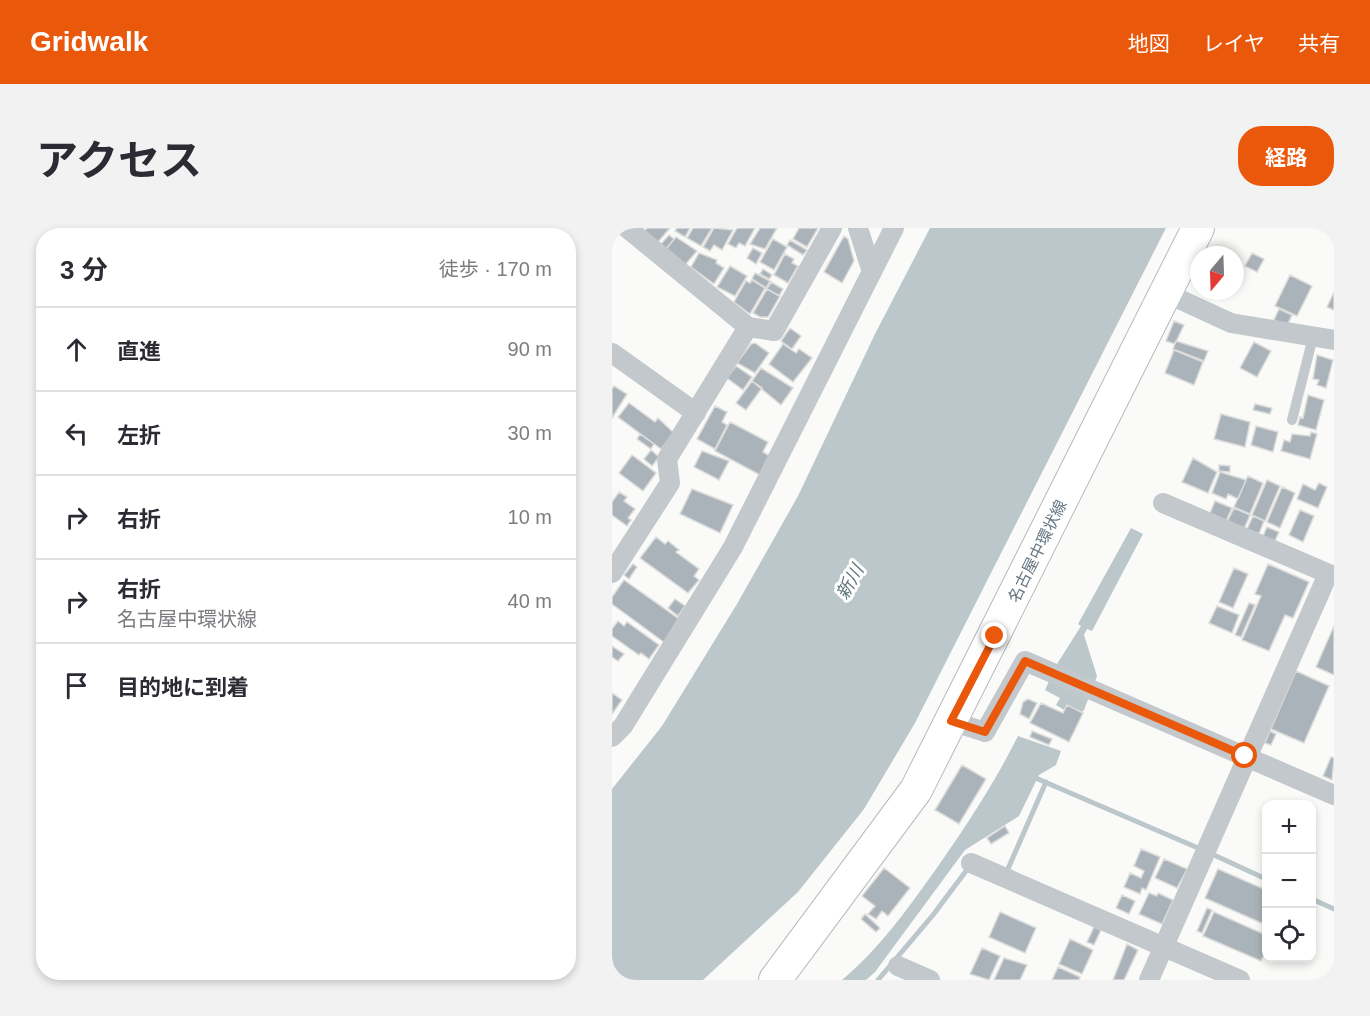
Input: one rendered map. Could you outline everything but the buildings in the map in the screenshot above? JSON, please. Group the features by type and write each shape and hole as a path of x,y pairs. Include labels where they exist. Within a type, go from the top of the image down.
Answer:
{"main road":[{"name":"名古屋中環状線","path":"775,980 916,790 1198,228"}],"street":[{"path":"627,228 748,327 774,331 832,228"},
{"path":"858,228 872,272"},
{"path":"612,737 623,726 733,547 894,228"},
{"path":"1166,293 1231,323 1334,340"},
{"path":"612,573 670,483 667,459 748,327"},
{"path":"612,353 696,413"},
{"path":"1149,980 1245,756 1331,575 1163,503"},
{"path":"951,721 985,732 1025,661 1334,795"},
{"path":"970,863 1240,980"},
{"path":"898,966 930,980"}],"lane":[{"path":"1292,420 1313,337"}],"water":[{"name":"新川","path":"930,228 1166,228 915,723 864,809 798,892 703,980 612,980 612,789 662,726 737,604 798,496 875,334"},
{"path":"1131,528 1143,534 1092,631 1087,629 1084,635 1097,676 1084,710 1082,712 1067,705 1064,710 1056,705 1060,698 1045,690"},
{"path":"1018,736 1061,751 1056,765 1039,775 1019,816 965,850 875,972 866,980 842,980 880,942 924,887 979,805"}],"waterway":[{"path":"1031,776 1198,848"},
{"path":"1011,872 1007,871 1046,782"},
{"path":"1214,855 1262,877"},
{"path":"878,980 933,915 969,867"},
{"path":"1316,901 1334,909"}],"route":[{"path":"995,636 951,721 985,732 1025,661 1108,699 1245,756"}]}
